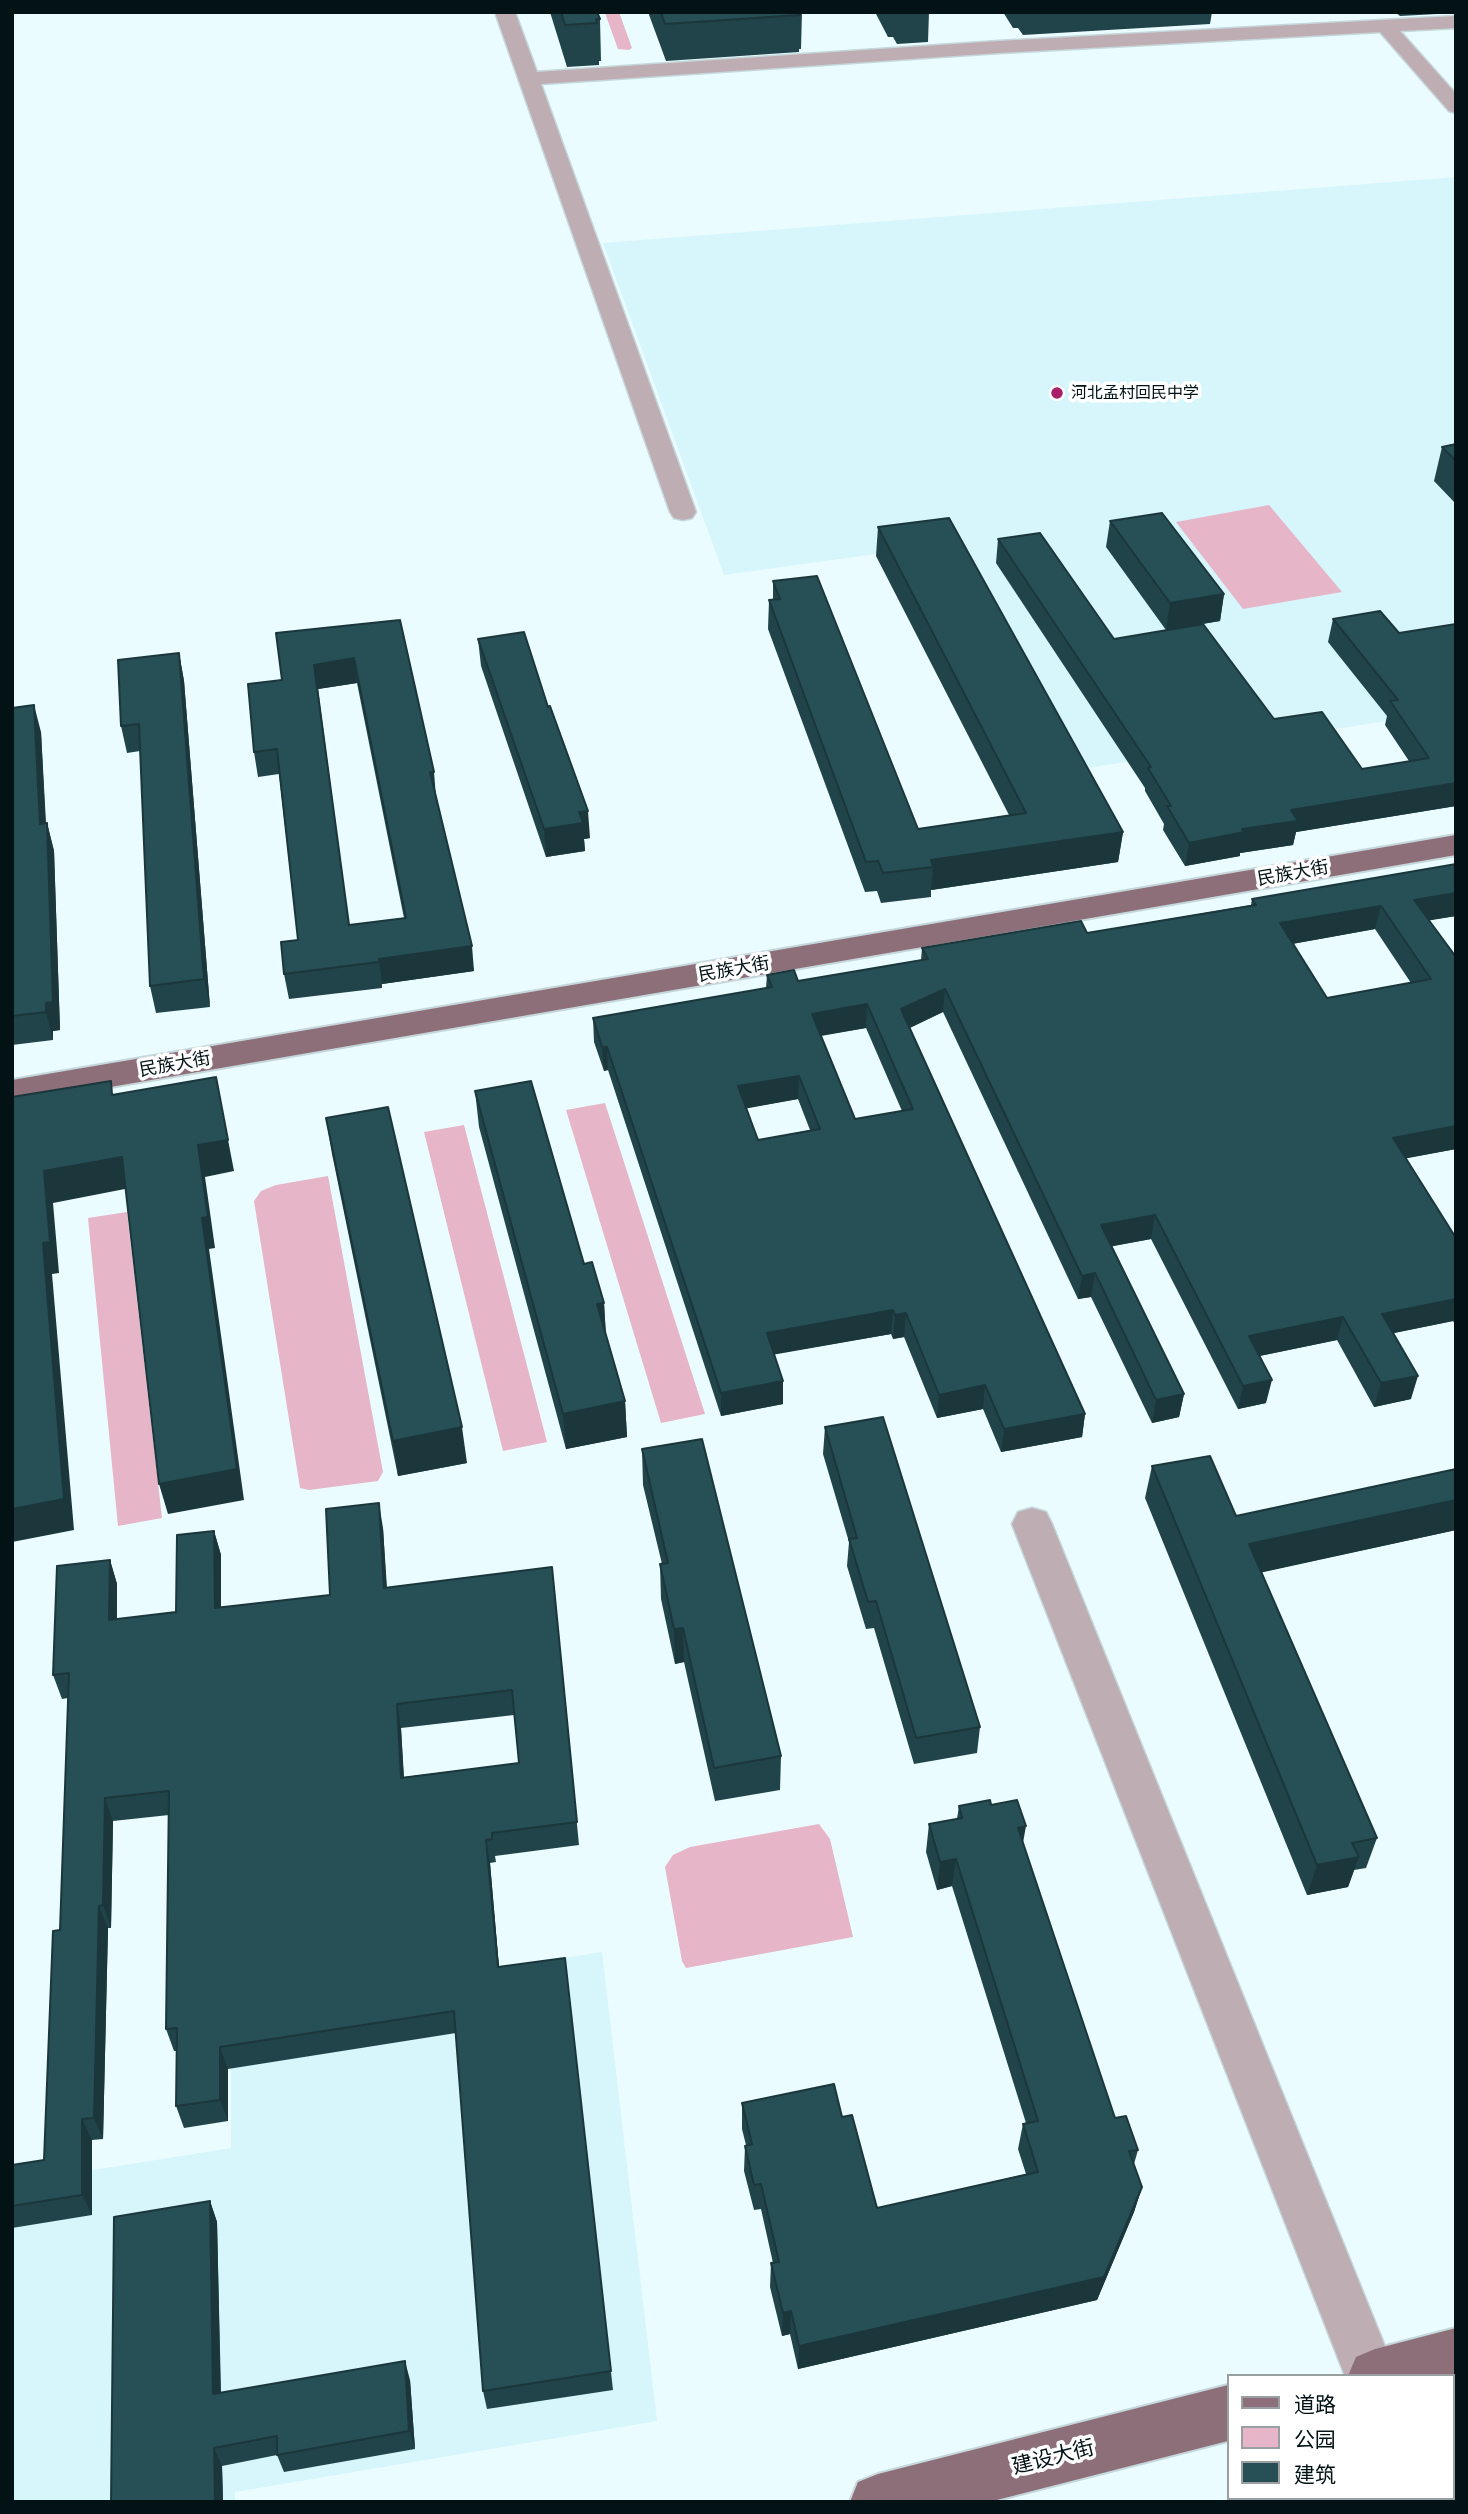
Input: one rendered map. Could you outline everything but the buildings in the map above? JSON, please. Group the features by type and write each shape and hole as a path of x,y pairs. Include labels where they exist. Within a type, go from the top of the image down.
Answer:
{"main road":[{"name":"民族大街","path":"12,1092 1456,845"},
{"path":"1381,2374 1456,2355"},
{"name":"建设大街","path":"878,2502 1226,2414"}],"street":[{"path":"505,12 683,512"},
{"path":"529,79 1377,21 1456,22"},
{"path":"1377,21 1456,107"},
{"path":"1032,1524 1372,2374"}],"shaded area":[{"name":"河北孟村回民中学","path":"1456,177 1456,710 1075,770 948,544 724,575 603,243"},
{"path":"602,1952 657,2421 235,2492 235,2502 12,2502 12,2183 231,2148 231,2011"}],"green space":[{"path":"619,12 632,48 629,50 618,49 605,13"},
{"path":"1269,505 1342,592 1243,609 1176,522"},
{"path":"605,1103 705,1414 661,1423 566,1110"},
{"path":"464,1125 547,1442 503,1451 424,1132"},
{"path":"328,1176 383,1472 378,1481 309,1490 300,1488 254,1201 261,1191 276,1185"},
{"path":"127,1212 162,1518 118,1526 88,1218"},
{"path":"819,1824 830,1839 853,1937 686,1968 682,1961 665,1867 673,1855 690,1847"}],"place":[{"name":"河北孟村回民中学","path":"1057,393"}]}
